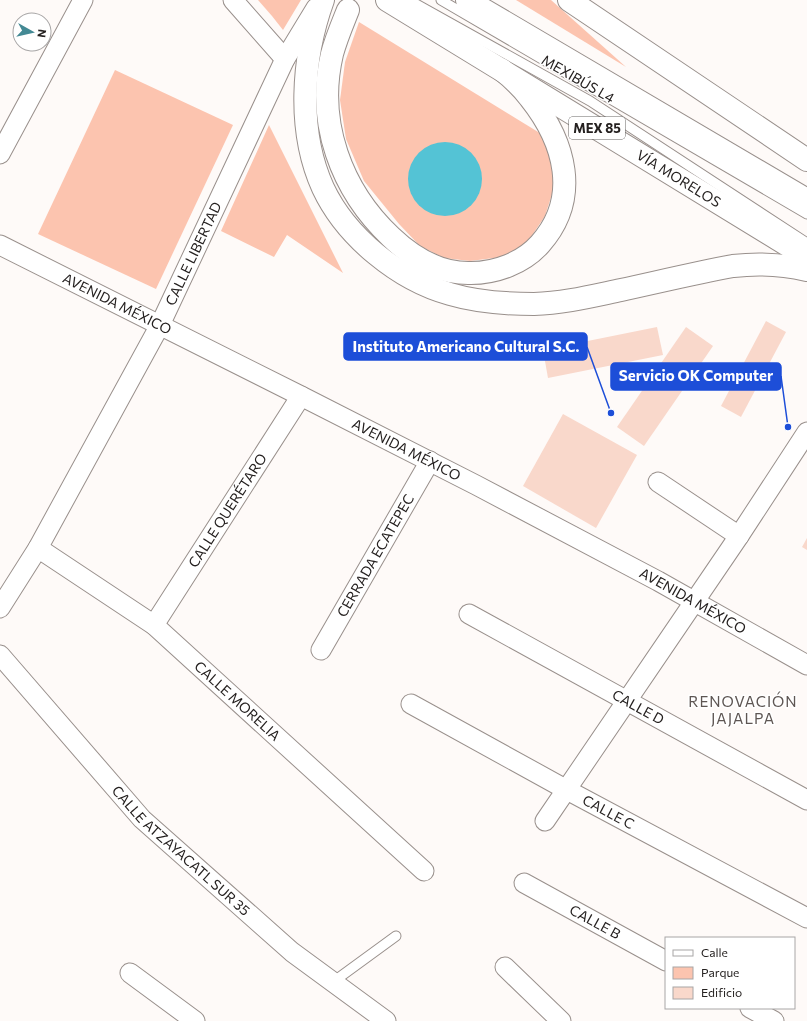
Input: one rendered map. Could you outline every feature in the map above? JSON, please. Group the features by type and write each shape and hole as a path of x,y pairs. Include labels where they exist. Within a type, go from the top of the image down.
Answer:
{"main road":[{"path":"322,0 312,35 305,81 307,127 310,148 316,168 323,188 348,226 380,257 413,279 431,288 476,300 534,304 566,302 733,266 778,264 807,270"},
{"name":"VÍA MORELOS","path":"387,0 807,257"},
{"name":"MEX 85","path":"467,0 807,200"},
{"path":"569,0 807,160"},
{"path":"348,10 336,40 328,79 329,121 333,142 339,160 356,195 381,227 396,242 414,256 426,263 440,268 455,272 484,272 498,269 524,258 535,250 546,237 555,223 561,208 565,182 564,169 562,157 550,127 530,97 517,82 502,70"}],"street":[{"path":"0,154 83,0"},
{"path":"233,0 285,59"},
{"name":"CALLE LIBERTAD","path":"0,608 38,548 160,325 285,59 322,0"},
{"name":"AVENIDA MÉXICO","path":"0,245 430,461 644,574 807,665"},
{"name":"CALLE QUERÉTARO","path":"154,625 301,396"},
{"path":"546,821 740,536 807,432"},
{"name":"CERRADA ECATEPEC","path":"321,650 430,461"},
{"path":"658,482 740,536"},
{"name":"CALLE MORELIA","path":"38,548 154,625 424,871"},
{"name":"CALLE D","path":"469,614 807,800"},
{"name":"CALLE ATZAYACATL SUR 35","path":"0,655 142,819 292,952 386,1021"},
{"name":"CALLE C","path":"411,704 566,790 807,918"},
{"name":"CALLE B","path":"524,883 665,960"},
{"path":"505,967 561,1021"},
{"path":"130,973 195,1021"},
{"path":"752,1009 774,1021"}],"lane":[{"name":"MEXIBÚS L4","path":"409,0 590,101 807,243"},
{"name":"MEXIBÚS L4","path":"440,0 807,214"},
{"path":"333,982 396,936"}],"green space":[{"path":"258,0 301,0 283,30"},
{"path":"516,0 551,0 626,67"},
{"path":"359,22 543,135 553,158 555,185 545,216 527,243 502,257 470,261 444,258 420,246 399,224 364,181 346,139 340,100 345,62"},
{"path":"115,70 233,125 156,289 38,234"},
{"path":"269,125 343,273 287,235 274,257 221,231"}],"water":[{"path":"445,142 459,145 471,153 479,165 482,179 479,193 471,205 459,213 445,216 431,213 419,205 411,193 408,179 411,165 419,153 431,145"}],"building":[{"path":"766,321 786,332 741,417 721,406"},
{"path":"657,327 663,355 548,378 543,350"},
{"path":"686,327 713,346 644,446 617,427"},
{"path":"563,414 637,455 596,528 523,486"},
{"path":"807,538 807,550 802,547"}],"place":[{"name":"Instituto Americano Cultural S.C.","path":"611,413"},
{"name":"Servicio OK Computer","path":"788,427"}],"district":[{"name":"RENOVACIÓN JAJALPA","path":"743,710"}]}
